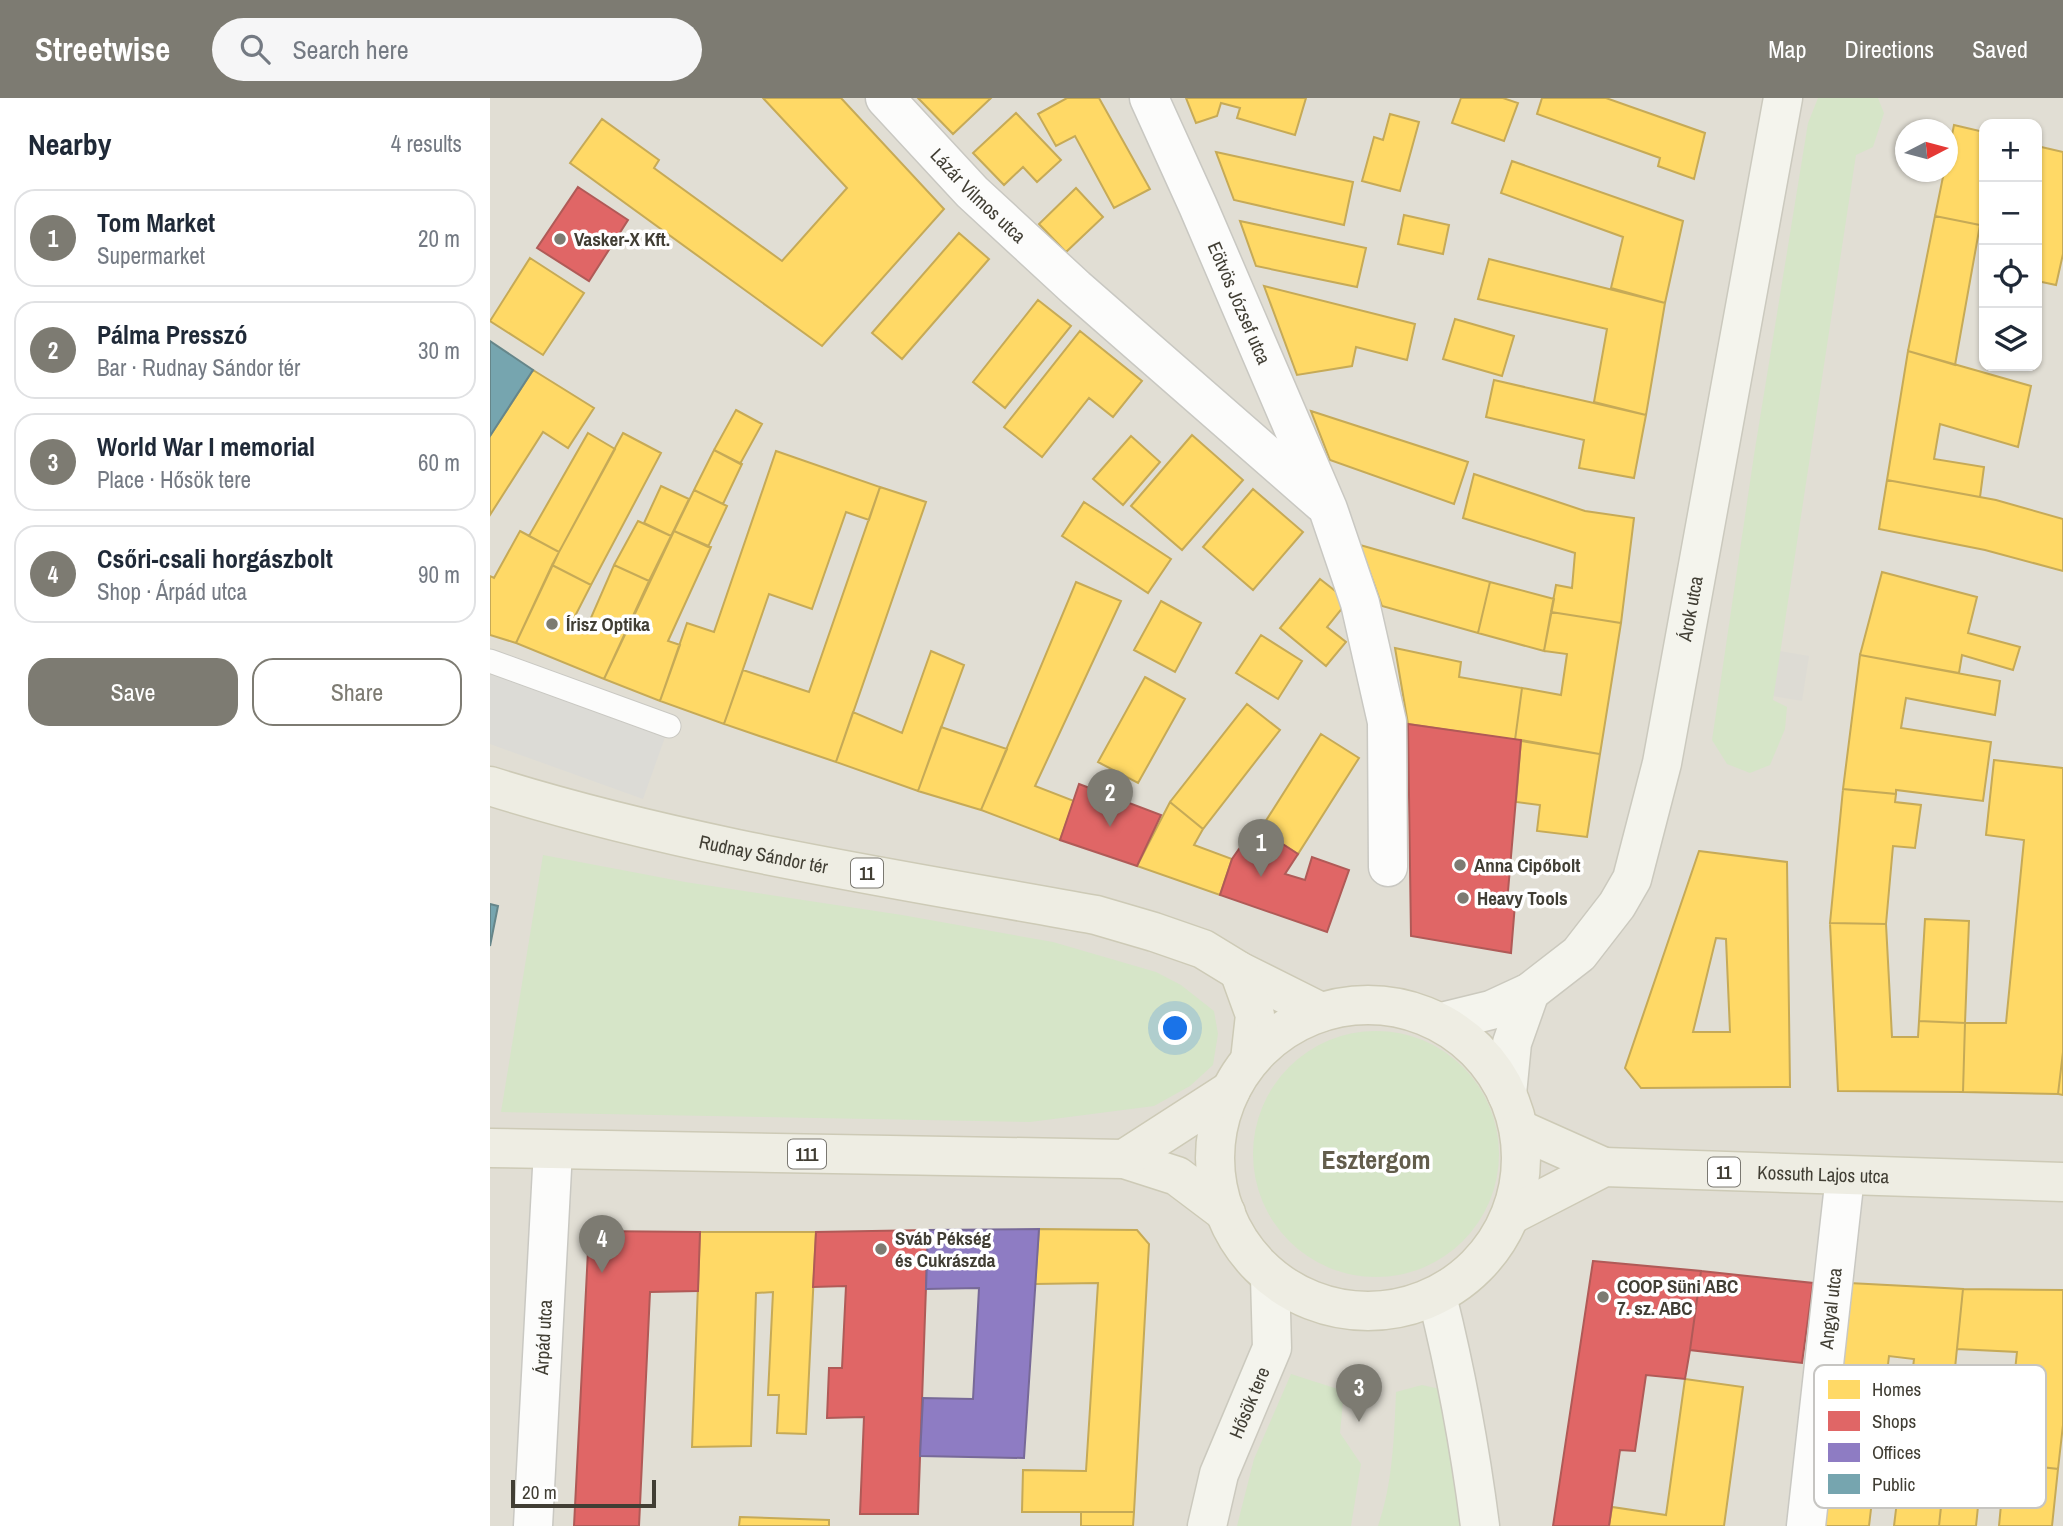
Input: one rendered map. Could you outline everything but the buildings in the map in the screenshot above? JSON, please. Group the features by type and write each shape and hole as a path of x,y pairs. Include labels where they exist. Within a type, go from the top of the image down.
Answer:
{"main road":[{"name":"Árok utca","path":"1446,1021 1490,1010 1530,992 1580,954 1617,905 1632,879 1662,763 1783,98"},
{"name":"Rudnay Sándor tér","path":"490,786 564,809 718,846 1096,915 1203,949 1239,971 1321,1012"},
{"path":"1124,1159 1241,1075 1282,1031 1321,1012 1355,1005 1390,1006 1446,1021 1485,1060 1507,1094 1519,1129 1521,1173 1511,1215 1493,1248 1467,1275 1437,1296 1395,1310 1351,1311 1309,1299 1270,1277 1244,1248 1226,1213 1216,1172 1218,1130 1241,1075 1255,1015 1239,971"},
{"path":"1507,1094 1512,1043 1530,992"},
{"name":"11","path":"1519,1129 1604,1167"},
{"name":"111","path":"490,1148 1124,1159 1177,1176 1226,1213"},
{"name":"Kossuth Lajos utca","path":"1511,1215 1604,1167 2063,1182"},
{"name":"Hősök tere","path":"1207,1526 1219,1474 1272,1348 1270,1277"},
{"path":"1437,1296 1454,1363 1480,1526"}],"street":[{"name":"Lázár Vilmos utca","path":"885,98 972,192 1076,288"},
{"name":"Eötvös József utca","path":"1149,98 1328,509 1360,603 1387,722 1388,867"},
{"name":"Eötvös József utca","path":"1076,288 1328,509"},
{"name":"Árpád utca","path":"533,1526 553,1150"},
{"name":"Angyal utca","path":"1824,1365 1845,1176"},
{"name":"Angyal utca","path":"1806,1526 1814,1454"}],"lane":[{"path":"490,661 669,726"}],"shaded area":[{"path":"490,98 2063,98 2063,1526 490,1526"},
{"path":"1762,648 1809,656 1802,701 1755,693"},
{"path":"490,661 669,726 643,799 490,744"}],"green space":[{"path":"1818,98 1878,98 1884,113 1873,147 1856,155 1773,700 1787,707 1785,729 1770,765 1750,773 1727,764 1712,740 1754,455 1808,123"},
{"path":"543,855 685,882 902,915 1053,942 1156,972 1181,985 1214,1011 1218,1034 1213,1065 1190,1086 1154,1106 1030,1122 501,1112"},
{"path":"1376,1031 1423,1041 1444,1052 1463,1067 1478,1086 1489,1107 1499,1154 1489,1201 1478,1222 1463,1241 1444,1256 1423,1267 1376,1277 1329,1267 1308,1256 1289,1241 1274,1222 1263,1201 1253,1154 1263,1107 1274,1086 1289,1067 1308,1052 1329,1041"},
{"path":"1291,1374 1344,1391 1340,1433 1361,1464 1351,1526 1237,1526 1254,1459"},
{"path":"1422,1385 1440,1389 1457,1467 1460,1526 1378,1526 1390,1477 1396,1392"}],"place":[{"name":"Vasker-X Kft.","path":"560,239"},
{"name":"Írisz Optika","path":"552,624"},
{"name":"Pálma Presszó","path":"1110,827"},
{"name":"Anna Cipőbolt","path":"1460,865"},
{"name":"Tom Market","path":"1261,877"},
{"name":"Heavy Tools","path":"1463,898"},
{"name":"Sváb Pékség és Cukrászda","path":"881,1249"},
{"name":"Csőri-csali horgászbolt","path":"602,1273"},
{"name":"COOP Süni ABC 7. sz. ABC","path":"1603,1297"},
{"name":"World War I memorial","path":"1359,1422"}],"district":[{"name":"Esztergom","path":"1376,1159"}]}
